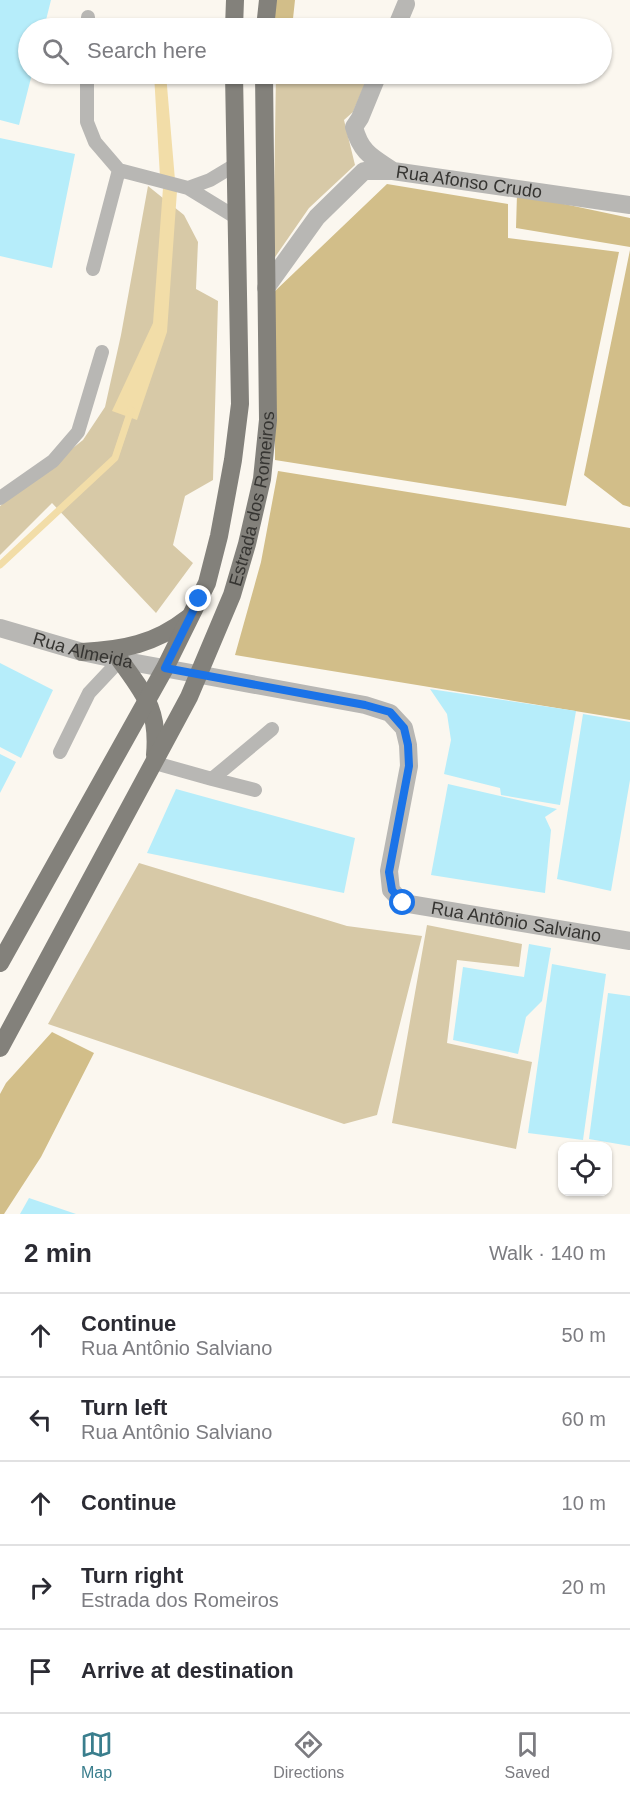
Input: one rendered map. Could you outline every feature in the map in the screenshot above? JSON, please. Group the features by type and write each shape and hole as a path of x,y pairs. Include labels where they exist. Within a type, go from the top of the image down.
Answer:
{"main road":[{"path":"234,18 235,0"},
{"path":"266,18 268,0"},
{"name":"Estrada dos Romeiros","path":"0,963 57,858 148,700 207,583 219,536 233,460 240,404 234,84"},
{"name":"Estrada dos Romeiros","path":"0,1048 189,697 232,595 247,544 262,479 268,420 264,84"},
{"path":"82,652 117,650 153,639 173,630 192,615"},
{"path":"120,660 148,700 157,734 155,763"}],"street":[{"path":"400,18 406,4"},
{"name":"Rua Afonso Crudo","path":"374,84 354,127 357,139 364,151 393,171 630,205"},
{"path":"266,288 317,216 364,171 393,171"},
{"name":"Rua Almeida","path":"0,628 82,652 199,674"},
{"name":"Rua Antônio Salviano","path":"199,674 365,705 390,712 404,728 408,745 409,766 389,872 392,890 403,903 630,941"}],"lane":[{"path":"87,84 87,122 95,142 119,170 184,187 237,218"},
{"path":"184,187 210,180 235,165"},
{"path":"93,268 119,170"},
{"path":"0,498 53,461 78,432 102,352"},
{"path":"60,752 89,693 120,660"},
{"path":"212,778 272,729"},
{"path":"155,763 255,790"}],"shaded area":[{"path":"275,0 295,0 293,18 273,18"},
{"path":"155,84 167,84 175,180 160,177"},
{"path":"276,84 365,84 353,112 344,120 355,165 309,208 273,260"},
{"path":"387,184 508,204 508,238 619,252 566,506 275,460 274,292"},
{"path":"148,186 184,215 198,242 196,289 218,301 213,480 185,496 173,545 193,563 156,613 52,503 0,555 0,506 83,440 105,407 121,335"},
{"path":"163,188 177,191 167,332 137,420 112,411 153,323"},
{"path":"517,194 630,218 630,247 516,228"},
{"path":"630,250 630,507 623,505 584,475"},
{"path":"278,471 630,528 630,720 235,655 261,562"},
{"path":"139,863 347,926 422,936 377,1115 344,1124 48,1024"},
{"path":"427,925 522,944 519,967 457,960 447,1043 532,1062 516,1149 392,1123"},
{"path":"52,1032 94,1053 41,1157 4,1214 0,1214 0,1094 6,1083"}],"building":[{"path":"0,0 51,0 46,18 18,18 18,84 29,84 19,125 0,120"},
{"path":"0,138 75,154 52,268 0,256"},
{"path":"0,663 53,690 21,758 0,747"},
{"path":"430,689 576,711 560,805 501,795 500,788 444,774 451,740 447,714"},
{"path":"583,714 630,722 630,780 611,891 557,879"},
{"path":"0,754 16,762 0,793"},
{"path":"448,784 557,809 545,817 551,830 545,893 431,875"},
{"path":"176,789 355,838 344,893 147,853"},
{"path":"529,944 551,948 542,1001 526,1017 518,1054 453,1040 463,967 524,977"},
{"path":"552,964 606,974 583,1140 528,1133"},
{"path":"608,993 630,996 630,1146 589,1139"},
{"path":"29,1198 76,1214 20,1214"}],"waterway":[{"path":"0,565 115,458 131,410"}],"route":[{"path":"199,599 165,668 365,705 390,712 404,728 409,766 389,872 392,890 403,903"}]}
